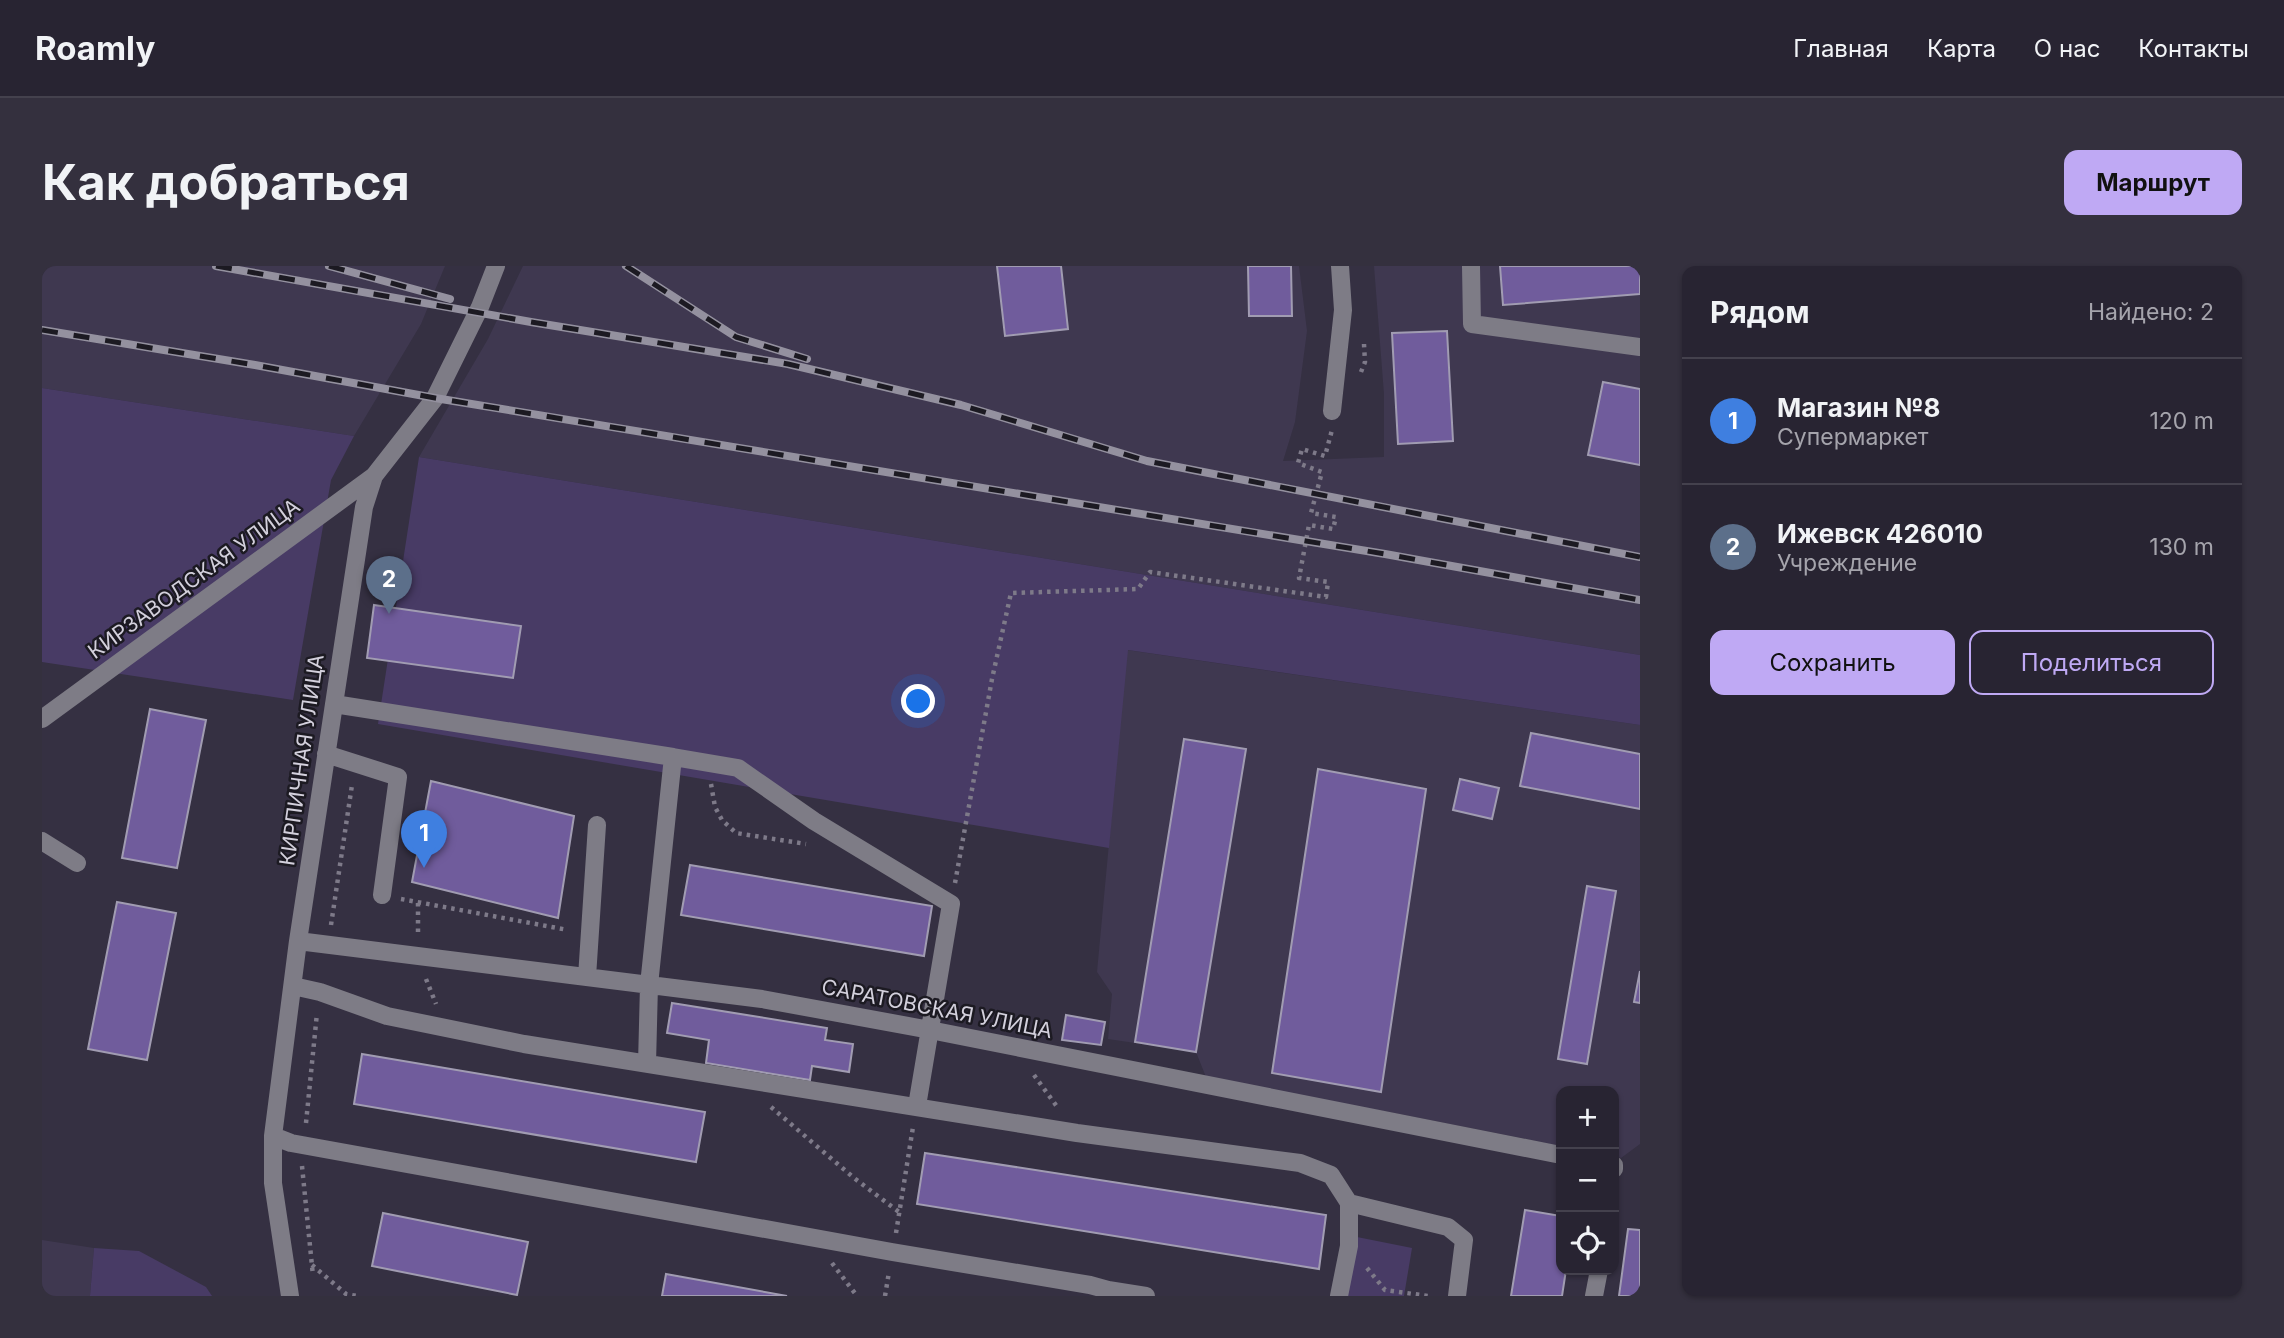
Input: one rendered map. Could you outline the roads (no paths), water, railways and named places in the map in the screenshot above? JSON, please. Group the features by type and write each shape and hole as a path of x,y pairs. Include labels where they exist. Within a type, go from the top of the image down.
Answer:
{"street":[{"name":"КИРПИЧНАЯ УЛИЦА","path":"290,1296 273,1183 273,1136 298,941 364,507 373,476 435,398 480,307 496,266"},
{"path":"1332,411 1343,310 1340,266"},
{"path":"1471,266 1472,324 1640,347"},
{"name":"КИРЗАВОДСКАЯ УЛИЦА","path":"42,719 373,476"},
{"path":"334,704 738,768 814,821 951,904 917,1106"},
{"path":"326,754 398,777 382,895"},
{"path":"647,1064 649,985 673,757"},
{"path":"587,977 597,825"},
{"path":"42,841 77,863"},
{"name":"САРАТОВСКАЯ УЛИЦА","path":"298,941 762,999 1556,1154"},
{"path":"293,986 320,992 387,1016 524,1044 1077,1133 1300,1163 1331,1175 1349,1203 1349,1246 1339,1296"},
{"path":"273,1136 304,1145 1110,1293 1146,1296"},
{"path":"1349,1203 1448,1227 1464,1240 1457,1296"},
{"path":"1594,1296 1598,1275"}],"railway":[{"path":"216,266 788,364 961,405 1147,461 1640,557"},
{"path":"329,266 450,299"},
{"path":"626,266 736,337 807,359"},
{"path":"42,330 435,398 1385,554 1640,600"}],"place":[{"name":"Ижевск 426010","path":"389,614"},
{"name":"Магазин №8","path":"424,868"}]}
